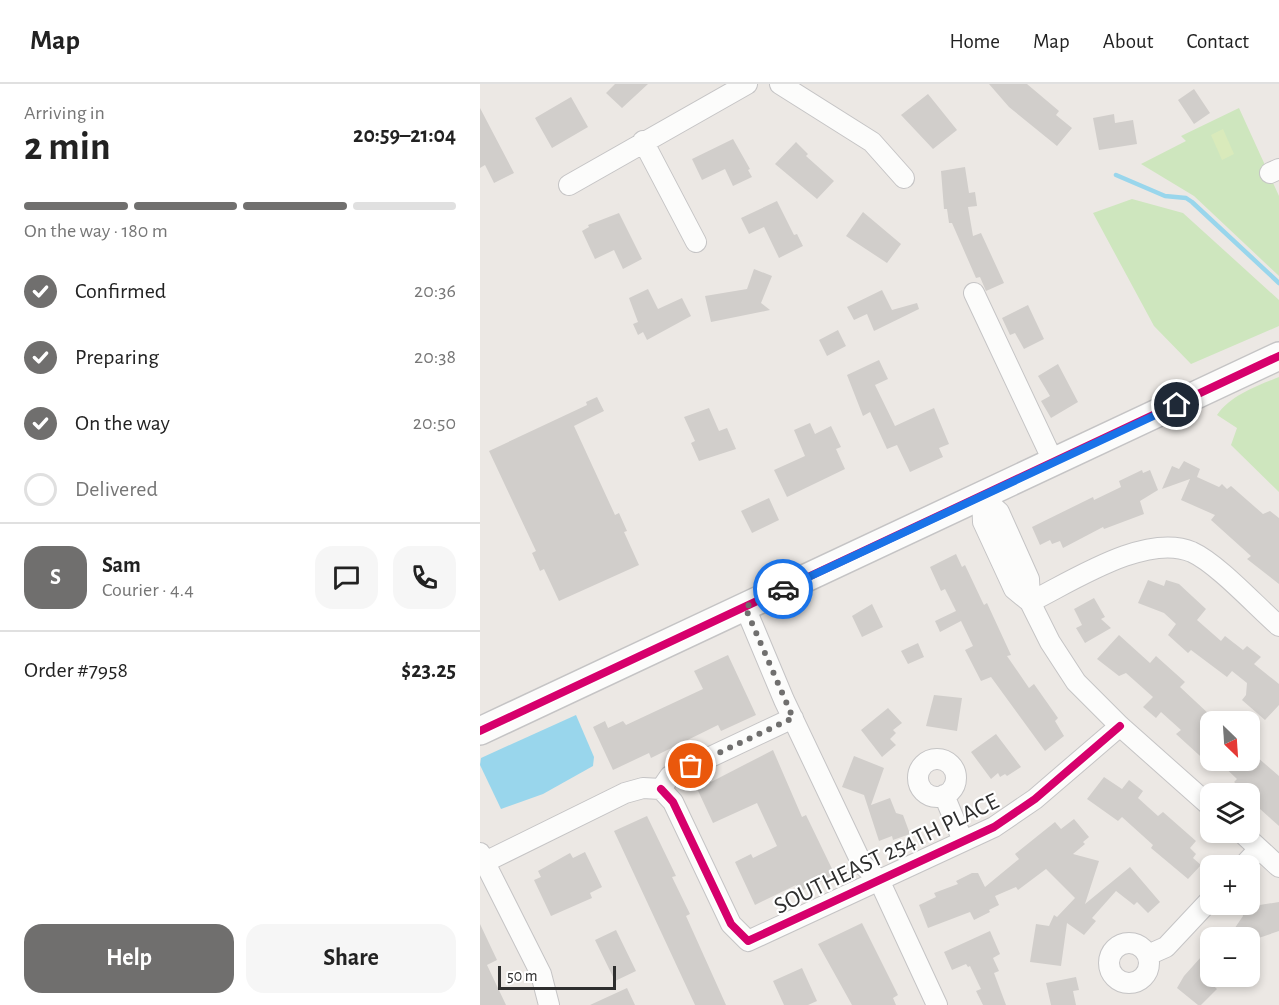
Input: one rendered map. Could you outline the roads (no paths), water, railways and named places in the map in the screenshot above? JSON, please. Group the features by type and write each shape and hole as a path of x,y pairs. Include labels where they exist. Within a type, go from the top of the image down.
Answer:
{"main road":[{"path":"480,731 1279,356"}],"street":[{"path":"569,186 643,141 747,84"},
{"path":"780,84 872,142 904,178"},
{"path":"643,141 696,242"},
{"path":"974,293 1054,463"},
{"path":"982,497 999,512 1029,579 1030,602 1050,642 1076,682 1120,726 1200,797"},
{"path":"1030,602 1118,559 1150,549 1176,546 1194,553 1212,566 1279,626"},
{"path":"745,607 793,718 862,864 879,880 937,1005"},
{"path":"549,1005 541,974 482,858 625,793 643,788 661,789 670,776 793,718"},
{"name":"SOUTHEAST 254TH PLACE","path":"661,789 672,802 731,924 748,941 994,827 1035,799 1120,726"},
{"path":"944,795 963,842"},
{"path":"1253,843 1279,867"},
{"path":"1253,855 1259,849"},
{"path":"1148,955 1166,946 1200,910"}],"water":[{"path":"576,715 594,757 593,766 543,794 501,809 480,765 481,758"}],"waterway":[{"path":"1116,175 1165,196 1186,198 1279,283"}]}
